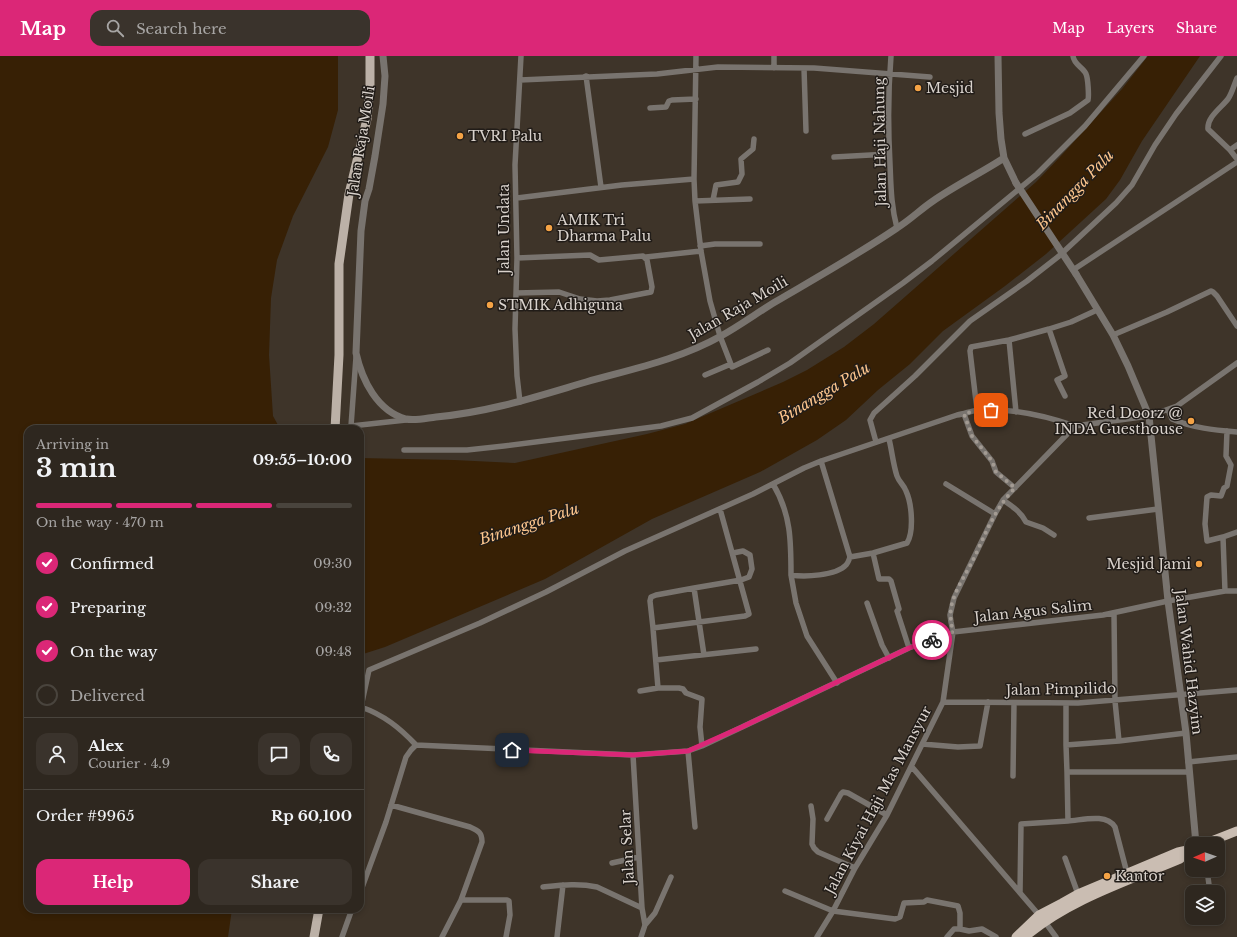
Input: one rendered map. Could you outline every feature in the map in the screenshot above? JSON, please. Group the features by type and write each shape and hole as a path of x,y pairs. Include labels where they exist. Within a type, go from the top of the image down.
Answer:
{"highway":[{"path":"1222,837 1237,831"},
{"path":"1016,937 1078,894 1185,850"},
{"path":"1025,937 1042,918 1180,859 1185,855"}],"main road":[{"path":"335,425 339,355 339,264 349,194 367,119 370,86 370,56"},
{"path":"314,937 318,913"}],"street":[{"name":"Jalan Raja Moili","path":"383,56 385,76 383,104 361,231 356,353 363,378 372,392 384,406 393,413 408,419 478,412 520,402 664,361 690,350 720,336 775,302 837,267 897,228 933,201 1004,158"},
{"name":"Jalan Undata","path":"520,402 515,351 517,198 515,165 521,56"},
{"path":"696,56 695,201 710,301 720,336 732,367 768,350"},
{"path":"774,56 774,68"},
{"name":"Jalan Haji Nahung","path":"891,56 889,74 889,154 892,208 897,228"},
{"name":"Jalan Wahid Hazyim","path":"998,56 999,113 1004,158 1016,183 1075,272 1096,310 1113,335 1149,416 1168,601 1186,733 1192,837"},
{"path":"1025,134 1070,113 1088,100 1087,77 1085,72 1077,65 1074,56"},
{"path":"404,450 467,450 504,446 661,426 692,418 790,363 932,261 1042,169 1085,126 1144,56"},
{"path":"876,442 870,424 871,417 970,321 1027,281 1059,256 1116,203 1132,185 1176,114 1221,56"},
{"path":"520,80 657,74 718,67 804,68 930,77"},
{"path":"804,68 806,131"},
{"path":"586,76 601,187"},
{"path":"1075,272 1237,161 1230,150 1207,127 1211,118 1228,99 1237,78"},
{"path":"650,108 666,107 669,101 672,100 696,99"},
{"path":"713,200 716,185 738,182 742,174 741,159 753,149 754,139"},
{"path":"1230,150 1237,144"},
{"path":"834,157 889,154"},
{"path":"517,198 601,187 694,179"},
{"path":"695,201 750,199"},
{"path":"517,258 590,255 598,260 639,256 646,257 701,248 715,244 760,244"},
{"path":"516,293 559,292 580,299 597,301 644,294 651,292 652,288 646,257"},
{"path":"1113,335 1174,309 1211,291 1217,296 1237,326"},
{"path":"977,410 971,347 1009,340 1049,329 1071,322 1096,310"},
{"path":"1049,329 1065,376 1057,380 1065,396"},
{"path":"1009,340 1016,412"},
{"path":"351,425 356,353"},
{"path":"705,375 731,364"},
{"path":"364,693 369,670 480,623 546,592 625,551 720,509 773,484 794,472 821,461 977,410 1016,412 1050,417 1075,426 1149,416 1177,406 1237,364"},
{"path":"1168,410 1172,419 1187,425 1237,432"},
{"path":"964,414 972,436 992,461 996,472 1015,488"},
{"path":"359,425 408,419"},
{"name":"Jalan Kiyai Haji Mas Mansyur","path":"817,937 833,911 855,868 887,815 943,702 953,632 950,615 954,598 996,513 1003,501 1075,426"},
{"path":"1227,431 1226,456 1231,465 1227,486 1224,488 1221,496 1211,495 1207,497 1205,531 1207,541 1237,532"},
{"path":"850,557 872,553 907,543 911,537 907,493 897,476 889,438"},
{"path":"791,575 817,576 839,570 847,564 850,557 821,461"},
{"path":"773,484 786,512 791,538 791,575 796,603 807,636 837,683"},
{"path":"946,484 996,513"},
{"path":"1003,501 1016,509 1023,516 1026,522 1043,528 1054,535"},
{"path":"653,628 749,615 741,580 720,509"},
{"path":"1089,518 1158,509"},
{"path":"1223,537 1224,591"},
{"path":"658,688 650,601 651,597 746,578 751,574 752,569 750,555 745,551 733,552"},
{"path":"872,553 879,580 889,579 891,581 900,609 897,611 909,648"},
{"path":"694,588 704,655"},
{"name":"Jalan Agus Salim","path":"416,745 633,755 688,751 702,746 909,648 953,632 1114,613 1168,601 1224,591 1237,591"},
{"path":"867,603 882,645 889,658"},
{"path":"1114,613 1115,701 1119,741"},
{"path":"656,660 756,649"},
{"path":"640,691 658,688 681,688 686,693 702,699 700,727 702,746"},
{"name":"Jalan Pimpilido","path":"943,702 1066,703 1115,701 1237,690"},
{"path":"922,744 958,747 980,746 988,702"},
{"path":"1013,776 1014,703"},
{"path":"1066,703 1068,821"},
{"path":"364,708 388,720 416,745 410,750 406,757 386,822 364,881"},
{"path":"1066,745 1119,741 1186,733"},
{"path":"688,751 695,827"},
{"name":"Jalan Selar","path":"633,755 642,908 645,925 641,937"},
{"path":"1188,762 1237,757"},
{"path":"912,767 1020,892 1056,937"},
{"path":"1067,772 1189,772"},
{"path":"827,819 843,792 848,793 887,815"},
{"path":"391,805 470,827 479,832 482,836 482,842 461,900 442,937"},
{"path":"811,806 813,819 812,841 814,848 818,852 855,868"},
{"path":"1020,892 1021,824 1104,819 1113,823 1127,874"},
{"path":"612,863 639,858"},
{"path":"1064,858 1078,894"},
{"path":"645,925 655,913 671,877"},
{"path":"543,887 580,884 597,887 642,908"},
{"path":"557,937 563,885"},
{"path":"786,891 833,911 895,919 900,917 904,903 924,902 927,900 958,906 960,913 960,929"},
{"path":"461,900 509,901 510,915 506,937"},
{"path":"342,937 351,913"},
{"path":"947,937 954,929 968,931 982,929 996,937"}],"water":[{"path":"0,56 338,56 338,110 328,147 293,216 277,260 271,298 269,355 273,416 278,425 24,425 24,913 231,913 228,937 0,937"},
{"name":"Binangga Palu","path":"1148,56 1200,56 1142,141 1120,180 1106,199 1046,254 943,331 910,364 878,390 846,420 817,440 760,472 652,519 545,579 385,647 364,654 364,458 515,463 647,434 685,424 783,382 807,370 844,347 874,324 1036,182 1122,89"}],"way so far":[{"path":"932,640 953,632 950,615 954,598 995,514 1003,500 1015,488 996,472 992,461 972,436 964,414 977,410 991,410"}],"place":[{"name":"Mesjid","path":"918,88"},
{"name":"TVRI Palu","path":"460,136"},
{"name":"AMIK Tri Dharma Palu","path":"549,228"},
{"name":"STMIK Adhiguna","path":"490,305"},
{"name":"Red Doorz @ INDA Guesthouse","path":"1191,421"},
{"name":"Mesjid Jami","path":"1199,564"},
{"name":"Kantor","path":"1107,876"}],"route":[{"path":"512,750 633,755 688,751 702,746 909,648 932,640"}]}
